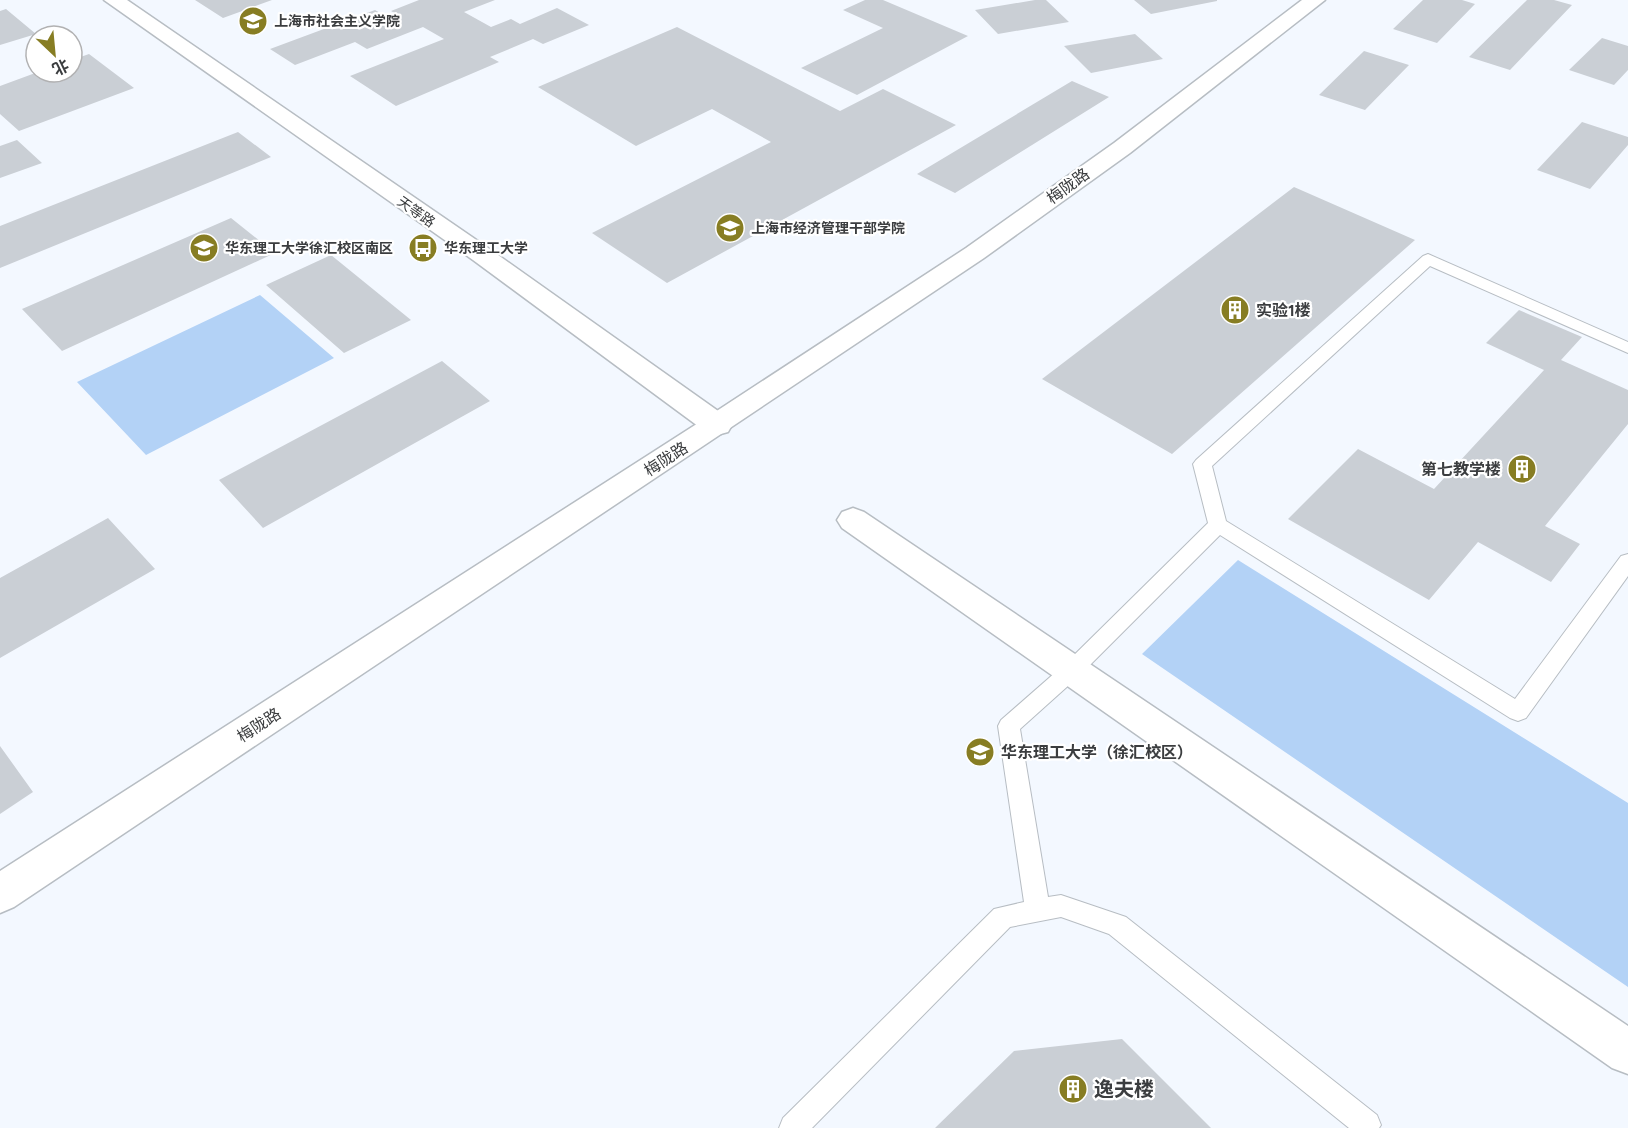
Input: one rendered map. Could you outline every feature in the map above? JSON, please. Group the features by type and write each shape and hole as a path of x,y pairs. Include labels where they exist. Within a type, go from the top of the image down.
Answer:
{"street":[{"name":"天等路","path":"114,0 482,255 717,425"},
{"name":"梅陇路","path":"0,894 717,425 975,253 1122,148 1315,0"},
{"path":"853,519 1628,1052"}],"lane":[{"path":"1628,348 1428,259 1202,464 1218,525 1518,712 1628,561"},
{"path":"1038,911 1009,726 1072,670 1218,525"},
{"path":"792,1128 1003,917 1062,906 1117,924 1367,1125"}],"shaded area":[{"path":"260,295 334,358 146,455 77,382"},
{"path":"1238,560 1628,803 1628,987 1142,654"}],"building":[{"path":"195,0 272,0 223,18"},
{"path":"419,0 495,0 464,12 491,27 511,19 520,24 557,8 589,25 543,44 533,39 490,57 499,62 396,106 350,76 444,39 423,27 367,49 355,42 295,65 270,49 375,10 392,20 400,16 391,11"},
{"path":"865,0 883,0 968,36 857,95 801,68 883,28 843,10"},
{"path":"1046,0 1069,22 998,34 975,10"},
{"path":"1134,0 1217,0 1217,1 1151,14"},
{"path":"1423,0 1462,0 1475,4 1437,43 1393,29"},
{"path":"1527,0 1554,0 1572,5 1510,70 1469,57"},
{"path":"6,9 24,24 24,38 0,45 0,11"},
{"path":"677,27 840,111 883,89 956,125 667,283 592,233 771,142 712,109 636,146 538,87"},
{"path":"1135,34 1163,59 1091,73 1064,46"},
{"path":"1602,38 1628,46 1628,70 1614,85 1569,70"},
{"path":"1364,51 1409,65 1365,110 1319,95"},
{"path":"89,54 134,88 19,131 0,114 0,86 24,77 24,84 84,84 84,56"},
{"path":"1072,81 1109,97 955,193 917,174"},
{"path":"1582,122 1628,137 1628,145 1590,189 1537,170"},
{"path":"238,132 271,157 0,268 0,226"},
{"path":"17,140 42,163 0,178 0,146"},
{"name":"实验1楼","path":"1294,187 1415,240 1172,454 1042,379"},
{"path":"231,218 275,253 62,351 22,309"},
{"path":"331,255 411,320 344,353 266,285"},
{"name":"第七教学楼","path":"1519,310 1582,337 1561,360 1628,390 1628,424 1545,526 1580,544 1551,582 1478,542 1429,600 1288,519 1358,449 1434,489 1544,370 1486,343"},
{"path":"442,361 490,401 263,528 219,480"},
{"path":"108,518 155,569 0,658 0,578"},
{"path":"0,746 33,792 0,814"},
{"name":"逸夫楼","path":"1122,1039 1211,1128 935,1128 1014,1051"}],"place":[{"name":"上海市社会主义学院","path":"253,21"},
{"name":"上海市经济管理干部学院","path":"730,228"},
{"name":"华东理工大学徐汇校区南区","path":"204,248"},
{"name":"华东理工大学","path":"423,248"},
{"name":"实验1楼","path":"1235,310"},
{"name":"第七教学楼","path":"1522,469"},
{"name":"华东理工大学（徐汇校区）","path":"980,752"},
{"name":"逸夫楼","path":"1073,1089"}]}
